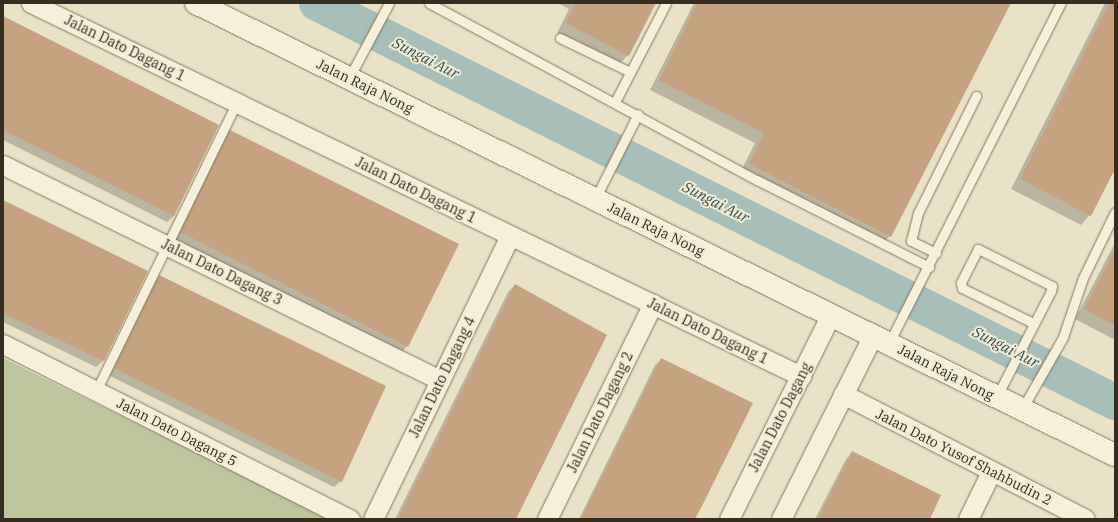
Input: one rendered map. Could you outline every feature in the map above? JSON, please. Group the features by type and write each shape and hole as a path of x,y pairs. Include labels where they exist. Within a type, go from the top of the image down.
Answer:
{"main road":[{"name":"Jalan Raja Nong","path":"196,3 1115,455"}],"street":[{"name":"Jalan Dato Dagang 1","path":"31,3 801,376"},
{"name":"Jalan Dato Dagang 3","path":"3,165 440,380"},
{"name":"Jalan Dato Dagang 4","path":"373,519 510,235"},
{"name":"Jalan Dato Dagang 2","path":"547,519 653,304"},
{"name":"Jalan Dato Dagang","path":"729,519 831,314"},
{"path":"781,519 844,394 881,339"},
{"name":"Jalan Dato Dagang 5","path":"3,344 350,519"},
{"name":"Jalan Dato Yusof Shahbudin 2","path":"844,394 991,472 1085,519"},
{"path":"968,519 991,472"}],"lane":[{"path":"349,78 388,3"},
{"path":"429,3 638,114 757,180 928,267"},
{"path":"615,102 666,3"},
{"path":"881,339 907,306 936,253 981,158 1061,3"},
{"path":"560,38 630,72"},
{"path":"908,256 918,213 976,96"},
{"path":"96,391 237,102"},
{"path":"596,199 638,114"},
{"path":"1022,409 1052,360 1063,337 1089,265 1115,212"},
{"path":"911,241 936,253"},
{"path":"996,397 1052,286 978,250 961,283 962,288 1033,323"}],"green space":[{"path":"3,358 330,519 3,519"}],"building":[{"path":"576,3 656,3 629,56 566,23"},
{"path":"697,3 1011,3 891,237 749,164 764,133 659,80"},
{"path":"1109,3 1115,3 1115,169 1091,216 1020,179"},
{"path":"3,16 219,125 174,216 3,130"},
{"path":"230,130 459,244 408,347 180,232"},
{"path":"3,200 148,271 104,361 3,313"},
{"path":"1115,250 1115,326 1084,309"},
{"path":"159,275 386,386 342,482 114,368"},
{"path":"515,284 607,335 524,503 516,519 398,519"},
{"path":"661,358 753,403 704,502 695,519 581,519"},
{"path":"852,451 941,495 930,519 818,519"}],"waterway":[{"name":"Sungai Aur","path":"317,3 1115,402"}]}
